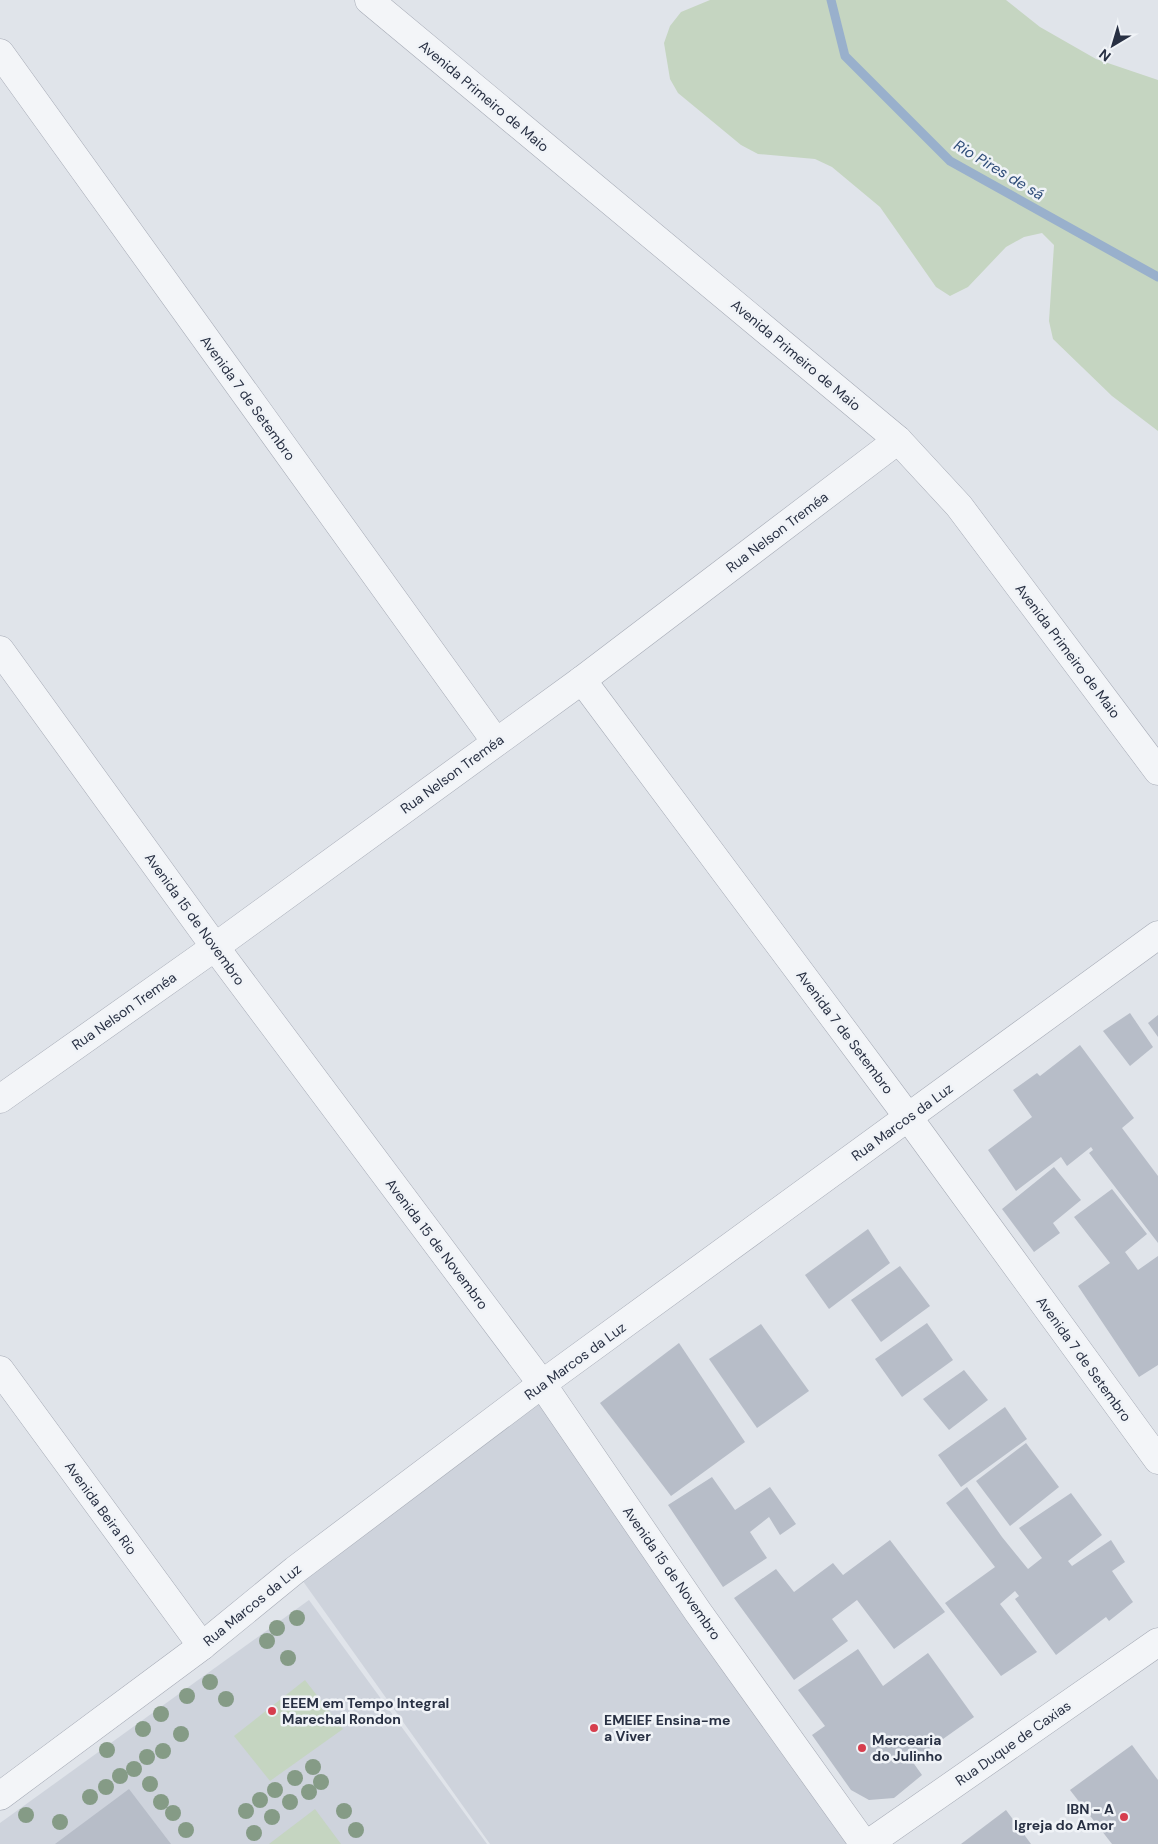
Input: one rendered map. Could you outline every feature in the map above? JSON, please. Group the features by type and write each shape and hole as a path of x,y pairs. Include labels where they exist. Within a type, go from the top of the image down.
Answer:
{"street":[{"name":"Avenida Primeiro de Maio","path":"369,0 898,440 959,506 1158,772"},
{"name":"Avenida 7 de Setembro","path":"0,53 496,742"},
{"name":"Rua Nelson Treméa","path":"0,1099 582,680 898,440"},
{"name":"Avenida 15 de Novembro","path":"0,650 214,946 542,1384 698,1612 864,1844"},
{"name":"Avenida 7 de Setembro","path":"582,680 908,1117 1158,1460"},
{"name":"Rua Marcos da Luz","path":"0,1796 202,1646 295,1570 542,1384 1158,935"},
{"name":"Avenida Beira Rio","path":"0,1370 202,1646"},
{"name":"Rua Duque de Caxias","path":"868,1844 1158,1642"}],"shaded area":[{"name":"EMEIEF Ensina-me a Viver","path":"542,1384 864,1844 490,1844 295,1570"},
{"name":"EEEM em Tempo Integral Marechal Rondon","path":"309,1600 487,1844 0,1844 0,1823"}],"green space":[{"path":"710,0 1006,0 1040,27 1096,59 1158,80 1158,431 1112,396 1053,339 1049,321 1054,245 1042,233 1024,237 1006,247 968,287 950,296 936,287 880,207 832,167 815,159 758,154 741,145 678,93 670,79 664,43 670,26 681,12"},
{"path":"305,1680 343,1729 270,1781 234,1736"},
{"path":"315,1809 341,1844 269,1844"}],"building":[{"path":"1130,1013 1153,1047 1130,1066 1103,1031"},
{"path":"1158,1015 1158,1037 1148,1023"},
{"path":"1080,1045 1134,1118 1122,1128 1158,1176 1158,1243 1089,1153 1093,1150 1091,1147 1067,1166 1061,1157 1016,1191 988,1150 1032,1117 1013,1090 1037,1073 1040,1076"},
{"path":"1054,1167 1081,1200 1053,1223 1060,1233 1034,1252 1002,1209"},
{"path":"1112,1189 1147,1234 1125,1252 1138,1270 1158,1256 1158,1365 1139,1377 1078,1286 1110,1263 1074,1217"},
{"path":"868,1229 890,1263 829,1309 805,1275"},
{"path":"900,1266 930,1306 881,1342 851,1300"},
{"path":"927,1323 953,1360 902,1397 875,1359"},
{"path":"761,1324 809,1391 757,1428 709,1359"},
{"path":"679,1343 745,1442 671,1496 600,1403"},
{"path":"964,1370 988,1400 949,1430 923,1399"},
{"path":"1005,1407 1027,1439 961,1487 938,1455"},
{"path":"1026,1443 1059,1487 1010,1526 976,1481"},
{"path":"712,1477 735,1510 770,1487 796,1524 780,1535 769,1517 750,1532 767,1558 723,1587 668,1505"},
{"path":"967,1487 1002,1537 1028,1569 1042,1558 1019,1528 1071,1493 1102,1535 1068,1561 1072,1566 1111,1540 1125,1562 1112,1571 1133,1602 1109,1621 1106,1617 1056,1655 1015,1599 1019,1596 1015,1591 1000,1604 1037,1652 1001,1676 945,1603 995,1567 946,1503"},
{"path":"890,1540 945,1612 894,1649 857,1600 832,1619 848,1641 794,1680 734,1598 776,1569 794,1592 833,1563 843,1575"},
{"path":"858,1649 883,1686 928,1653 974,1717 912,1761 922,1775 894,1798 869,1800 851,1790 812,1735 825,1726 798,1690"},
{"name":"IBN - A Igreja do Amor","path":"1132,1745 1158,1780 1158,1844 1112,1844 1070,1790"},
{"path":"129,1789 171,1844 55,1844"},
{"path":"1006,1810 1031,1844 961,1844"}],"waterway":[{"name":"Rio Pires de sá","path":"831,0 845,56 950,161 1158,277"}],"place":[{"name":"EEEM em Tempo Integral Marechal Rondon","path":"272,1711"},
{"name":"EMEIEF Ensina-me a Viver","path":"594,1728"},
{"name":"Mercearia do Julinho","path":"862,1748"},
{"name":"IBN - A Igreja do Amor","path":"1124,1817"}]}
